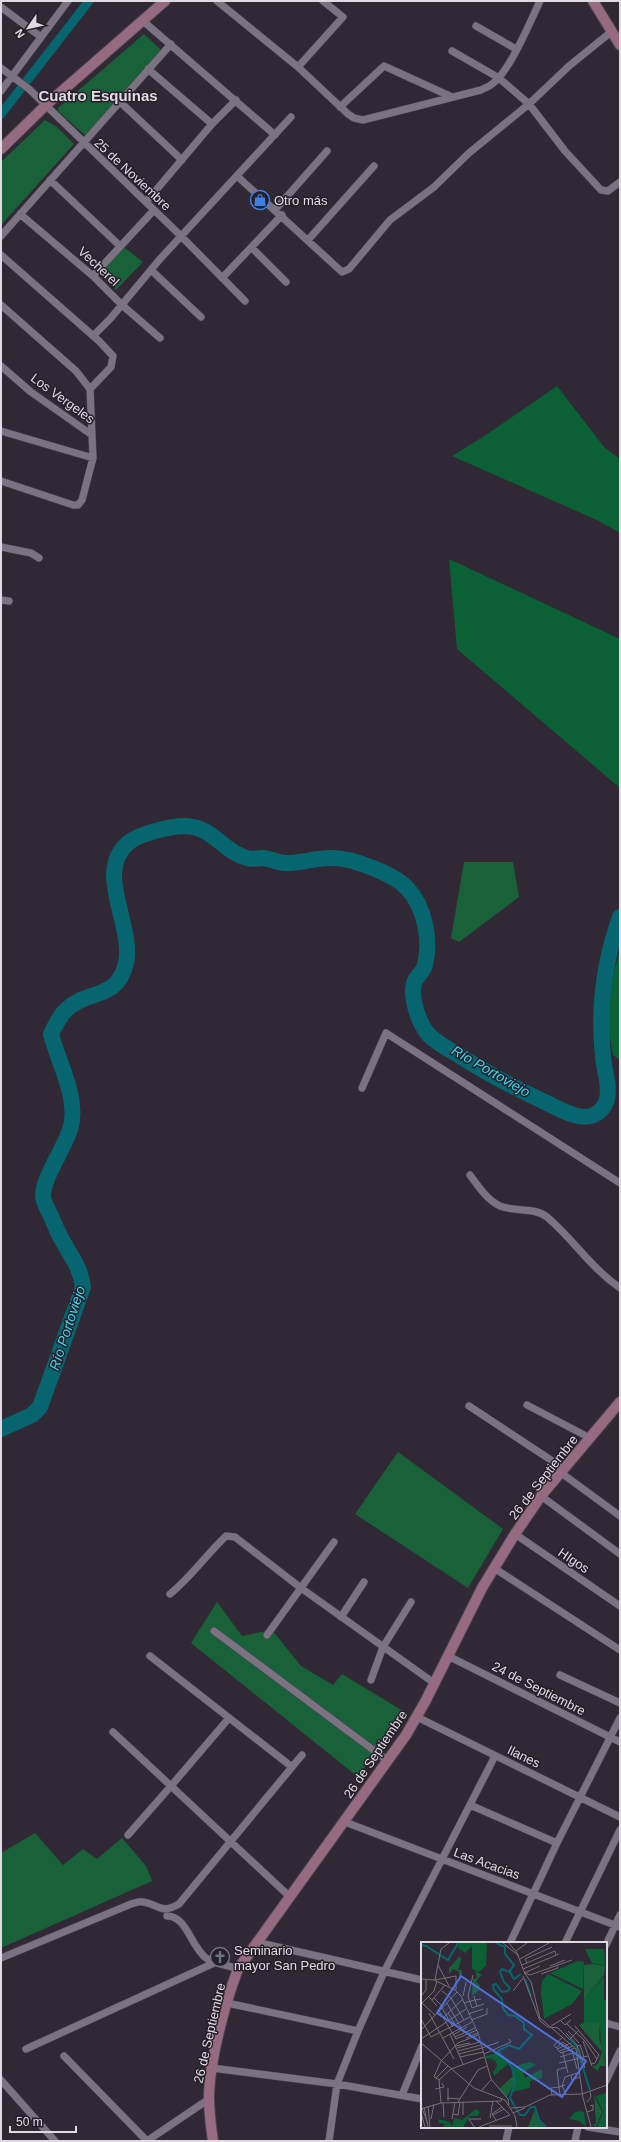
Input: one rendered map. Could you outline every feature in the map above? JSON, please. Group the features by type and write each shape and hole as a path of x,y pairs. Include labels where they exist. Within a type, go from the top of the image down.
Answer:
{"street":[{"path":"1,91 15,78 41,37 68,1"},
{"path":"1,149 46,105 165,1"},
{"path":"217,1 298,67 354,118 363,120 481,90 492,85 499,78 516,49 540,1"},
{"path":"298,67 343,17 323,1"},
{"path":"593,1 620,45"},
{"path":"1,7 41,37"},
{"path":"143,21 275,134"},
{"path":"476,26 516,49"},
{"path":"237,176 282,215 342,272 349,268 390,220 434,187 469,153 529,104 569,66 611,32"},
{"path":"1,236 82,142 171,44"},
{"path":"452,51 499,78 529,104 565,151 601,190 608,191 620,182"},
{"path":"340,106 384,66 452,97"},
{"name":"25 de Noviembre","path":"1,68 29,89 46,105 82,142 181,236 245,301"},
{"path":"148,70 212,124"},
{"path":"146,202 212,124 236,100"},
{"path":"119,101 182,160"},
{"path":"93,336 181,236 291,117"},
{"path":"275,210 327,151"},
{"path":"308,240 374,166"},
{"path":"50,180 119,245"},
{"path":"93,276 119,245 154,210"},
{"name":"Vecherel","path":"20,214 93,276 160,338"},
{"path":"222,278 282,215"},
{"path":"252,248 286,282"},
{"path":"1,255 93,336 113,356 111,367 90,389"},
{"path":"151,270 201,316"},
{"path":"1,305 76,371 90,389 92,435"},
{"name":"Los Vergeles","path":"1,366 31,392 92,435 93,458 82,500 78,505 73,505 1,481"},
{"path":"1,431 93,458"},
{"path":"1,547 31,553 39,558"},
{"path":"1,600 9,601"},
{"path":"362,1088 386,1033 620,1183"},
{"path":"470,1175 492,1201 500,1206 533,1212 548,1218 602,1276 620,1288"},
{"name":"26 de Septiembre","path":"214,2141 209,2099 212,2068 227,2003 238,1969 289,1896 345,1822 417,1717 478,1595 515,1534 541,1496 620,1402"},
{"path":"527,1405 590,1438"},
{"path":"469,1406 562,1470 620,1516"},
{"path":"541,1496 620,1554"},
{"name":"HIgos","path":"515,1534 620,1606"},
{"path":"170,1594 189,1578 203,1560 226,1536 235,1537 301,1588 434,1683"},
{"path":"267,1635 334,1542"},
{"path":"494,1568 620,1650"},
{"path":"341,1617 364,1582"},
{"path":"370,1680 383,1647 410,1602"},
{"path":"214,1631 388,1761"},
{"path":"150,1656 292,1767"},
{"name":"24 de Septiembre","path":"448,1656 620,1742"},
{"path":"560,1675 620,1703"},
{"name":"Ilanes","path":"417,1717 620,1816"},
{"path":"128,1835 229,1718"},
{"path":"510,1942 579,1797 620,1718"},
{"path":"113,1732 289,1896"},
{"path":"1,1958 131,1904 142,1901 156,1908 173,1908 179,1904 302,1755"},
{"path":"330,2141 337,2084 358,2030 384,1972 495,1756"},
{"path":"470,1805 557,1843"},
{"name":"Las Acacias","path":"345,1822 618,1926"},
{"path":"565,1942 620,1830"},
{"path":"607,1943 618,1926 620,1915"},
{"path":"167,1916 173,1916 181,1922 197,1948 205,1957 214,1963 238,1969"},
{"path":"256,1942 421,1980"},
{"path":"26,2049 214,1963"},
{"path":"227,2003 358,2030"},
{"path":"607,2023 620,2027"},
{"path":"402,2095 421,2048"},
{"path":"607,2079 620,2051"},
{"path":"64,2056 147,2141 209,2099"},
{"path":"212,2068 337,2084 421,2099"},
{"path":"1,2080 55,2141"},
{"path":"506,2141 509,2128"},
{"path":"575,2141 578,2128"},
{"path":"594,2128 620,2132"}],"green space":[{"path":"144,34 161,50 88,138 58,111 58,108"},
{"path":"45,120 57,127 74,144 1,225 1,162"},
{"path":"121,245 143,262 116,290 99,274"},
{"path":"557,386 604,447 620,459 620,533 599,521 452,456 486,435"},
{"path":"449,559 620,639 620,788 457,649"},
{"path":"464,862 513,862 519,897 459,942 451,938"},
{"path":"620,950 620,1060 613,1055 608,1028 609,990"},
{"path":"398,1452 503,1529 468,1588 355,1514"},
{"path":"217,1602 242,1636 272,1630 301,1666 333,1685 342,1674 403,1711 358,1777 191,1643"},
{"path":"35,1833 63,1865 83,1849 97,1859 122,1838 146,1866 152,1881 1,1948 1,1853"}],"waterway":[{"path":"1,114 89,1"},
{"name":"Río Portoviejo","path":"1,1429 32,1415 40,1407 83,1287 78,1268 58,1233 43,1198 47,1180 65,1143 71,1126 72,1115 70,1091 51,1034 65,1011 83,999 109,989 116,984 122,975 126,963 127,948 125,932 117,900 114,869 118,855 128,843 155,831 172,827 195,827 211,835 231,851 249,859 263,858 286,863 333,858 361,864 393,877 407,888 413,896 425,924 427,935 427,955 424,968 416,978 413,989 416,1010 425,1030 444,1047 481,1069 560,1110 582,1117 596,1114 606,1103 608,1091 602,1038 602,1003 606,968 614,934 620,917"}],"place":[{"name":"Otro más","path":"260,200"},
{"name":"Seminario mayor San Pedro","path":"220,1957"}],"district":[{"name":"Cuatro Esquinas","path":"98,96"}]}
